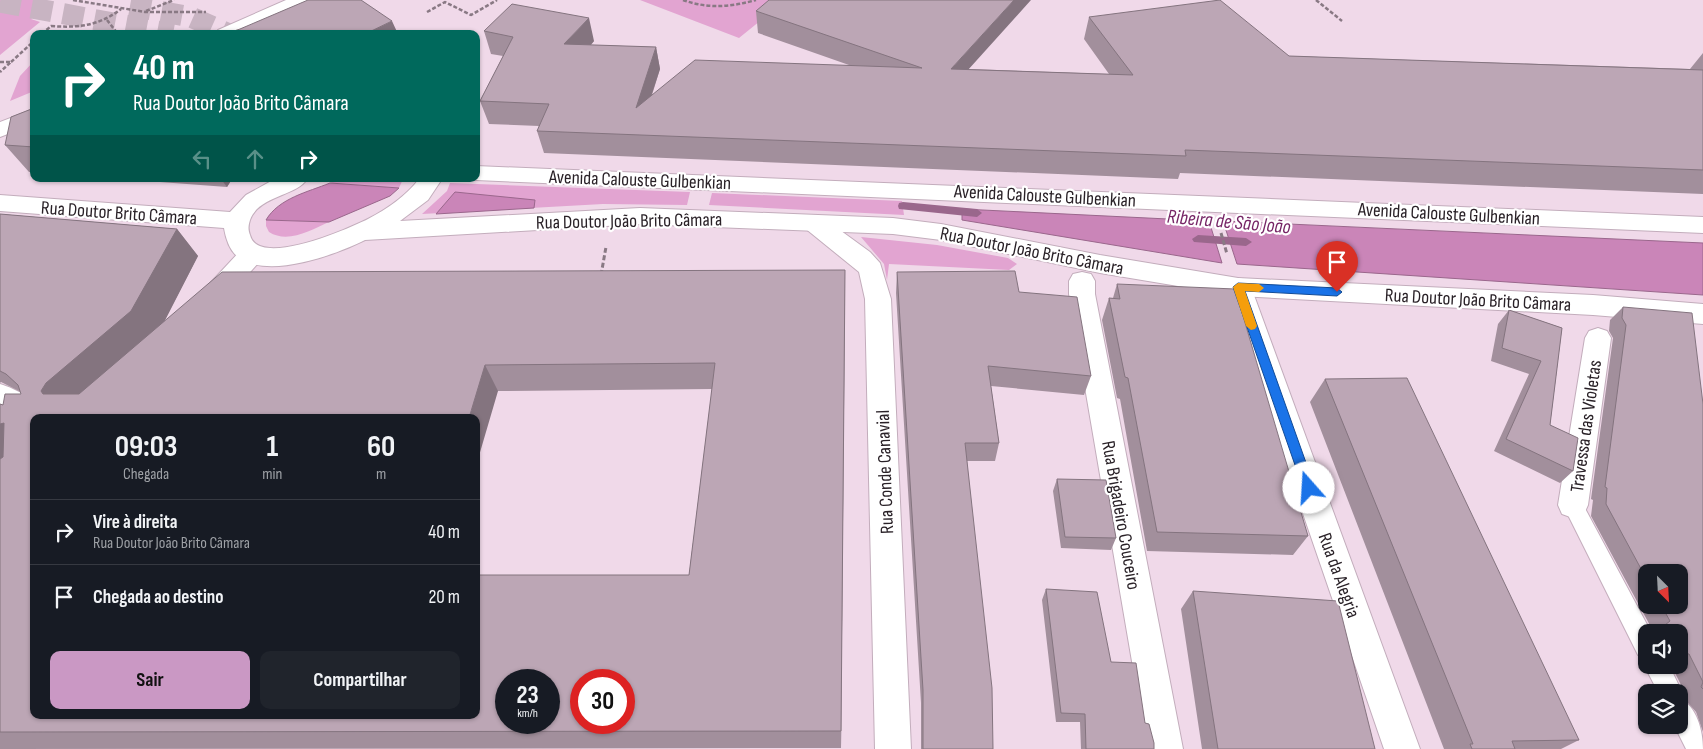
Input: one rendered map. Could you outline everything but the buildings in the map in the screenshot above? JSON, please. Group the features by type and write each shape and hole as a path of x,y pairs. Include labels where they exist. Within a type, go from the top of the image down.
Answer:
{"main road":[{"path":"234,30 302,0"},
{"path":"0,130 30,118"},
{"name":"Avenida Calouste Gulbenkian","path":"480,173 940,191 1703,225"},
{"path":"287,182 256,199 237,221 236,235 240,244 252,254 269,257 286,256 324,247 360,232 411,204 430,182"},
{"path":"940,191 928,195 920,202 918,211 920,219 929,227 941,232"},
{"name":"Rua Doutor Brito Câmara","path":"0,203 237,221"},
{"name":"Rua Doutor João Brito Câmara","path":"360,232 640,216 893,226 941,232 1100,264 1233,273 1703,314"},
{"name":"Rua Conde Canavial","path":"814,223 862,258 871,269 878,299 893,749"},
{"path":"192,320 252,254"},
{"name":"Rua da Alegria","path":"1233,273 1402,749"},
{"name":"Rua Brigadeiro Couceiro","path":"1082,281 1082,294 1165,749"},
{"name":"Travessa das Violetas","path":"1574,505 1598,338"},
{"path":"0,395 30,414"}],"lane":[{"name":"Travessa das Violetas","path":"1574,505 1638,631"},
{"path":"1688,728 1699,749"}],"path":[{"path":"73,0 145,12 208,12"},
{"path":"145,12 174,0"},
{"path":"427,12 445,2 472,15 497,0"},
{"path":"683,0 721,8 735,7 756,0"},
{"path":"1316,0 1342,21"},
{"path":"46,30 51,26 78,28 107,20 120,9"},
{"path":"107,20 115,30"},
{"path":"0,72 30,44"},
{"path":"0,62 10,62"},
{"path":"1219,227 1233,273"},
{"path":"600,279 607,241"}],"shaded area":[{"path":"0,0 43,0 52,6 31,19 40,22 0,55"},
{"path":"640,0 786,0 739,38"},
{"path":"30,65 30,93 10,101 20,76"},
{"path":"332,182 402,182 399,188 330,183"},
{"path":"330,183 399,188 390,196 329,222 266,220 278,206 286,201"},
{"path":"450,183 690,192 687,205 603,204 422,214 447,191"},
{"path":"455,192 535,200 534,208 436,214"},
{"path":"712,193 902,201 904,215 709,205"},
{"path":"962,209 1209,221 1222,263 962,220"},
{"path":"266,220 329,222 307,232 284,237 269,232"},
{"path":"1223,221 1703,243 1703,295 1237,264"},
{"path":"861,237 937,245 1008,258 1017,264 1009,270 889,264 887,280 884,264"}],"waterway":[{"name":"Ribeira de São João","path":"903,206 977,213"},
{"name":"Ribeira de São João","path":"1198,239 1246,242"}],"tunnel":[{"path":"0,2 151,30"},
{"path":"130,6 191,17 220,30"}],"slow traffic":[{"path":"1251,326 1238,287 1259,288"}],"route":[{"path":"1309,488 1238,287 1337,292"}]}
